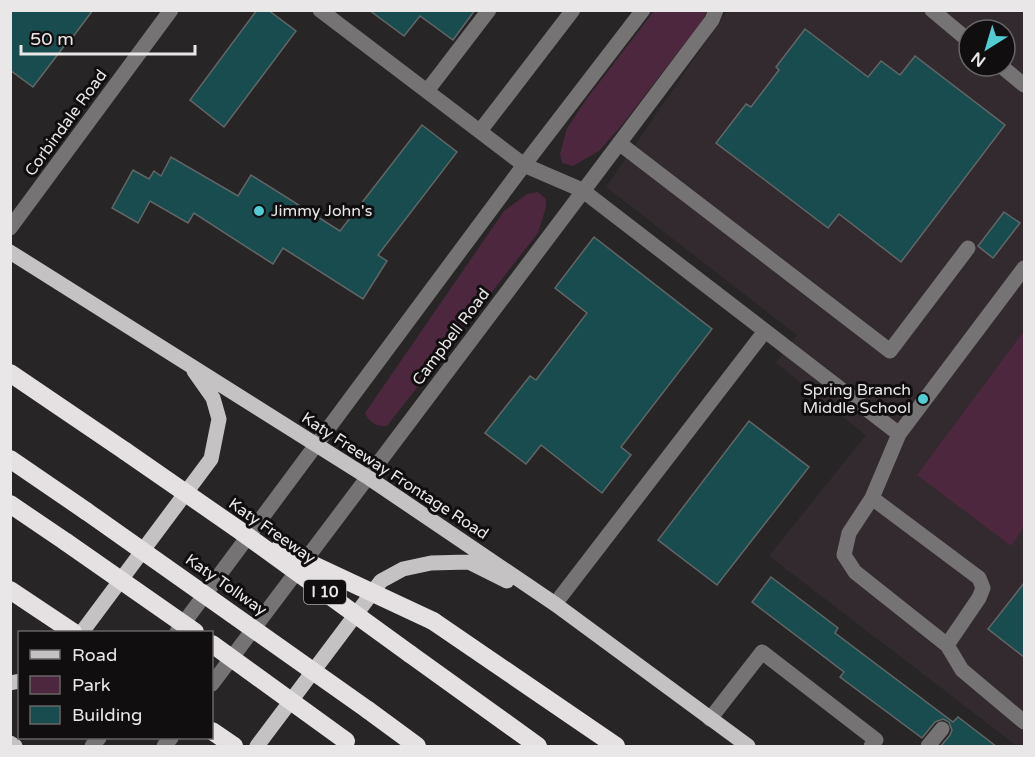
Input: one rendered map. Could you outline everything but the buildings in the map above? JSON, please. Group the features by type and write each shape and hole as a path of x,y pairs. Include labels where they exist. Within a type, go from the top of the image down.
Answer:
{"highway":[{"name":"Katy Freeway","path":"10,372 239,531 538,747"},
{"name":"Katy Tollway","path":"10,459 368,710 417,747"},
{"path":"10,504 192,631"},
{"path":"239,531 433,621 616,747"},
{"path":"18,594 70,631"},
{"path":"213,645 350,744"},
{"path":"213,731 234,747"}],"main road":[{"name":"Katy Freeway Frontage Road","path":"10,252 369,478 555,604 748,747"},
{"path":"83,631 211,459 219,418 213,399 189,364"},
{"path":"257,747 381,581 403,569 431,563 469,562 555,604"},
{"path":"10,743 15,747"}],"street":[{"name":"Corbindale Road","path":"10,228 171,10"},
{"path":"320,10 524,165 582,190 899,434"},
{"path":"427,91 489,10"},
{"path":"480,131 573,10"},
{"name":"Campbell Road","path":"213,683 712,20 716,10"},
{"path":"932,10 957,30"},
{"path":"178,631 640,11"},
{"path":"619,142 890,351 968,248"},
{"path":"1024,268 899,434 872,498 849,533 844,555 855,572 947,645 962,670 1024,722"},
{"path":"555,604 765,331"},
{"path":"872,498 979,578 983,588 979,598 947,645"},
{"path":"711,719 762,652 874,743"},
{"path":"928,747 942,729"}],"shaded area":[{"name":"Spring Branch Middle School","path":"727,11 1024,11 1024,746 1017,746 769,556 866,435 776,363 797,335 606,187"}],"green space":[{"path":"654,11 707,11 702,21 622,125 599,151 573,166 562,163 560,154 567,128"},
{"path":"538,192 546,199 546,207 538,233 387,426 373,423 365,413 504,211 527,194"},
{"path":"1024,331 1024,527 1011,546 917,475"}],"place":[{"name":"Jimmy John's","path":"259,211"},
{"name":"Spring Branch Middle School","path":"923,399"}]}
